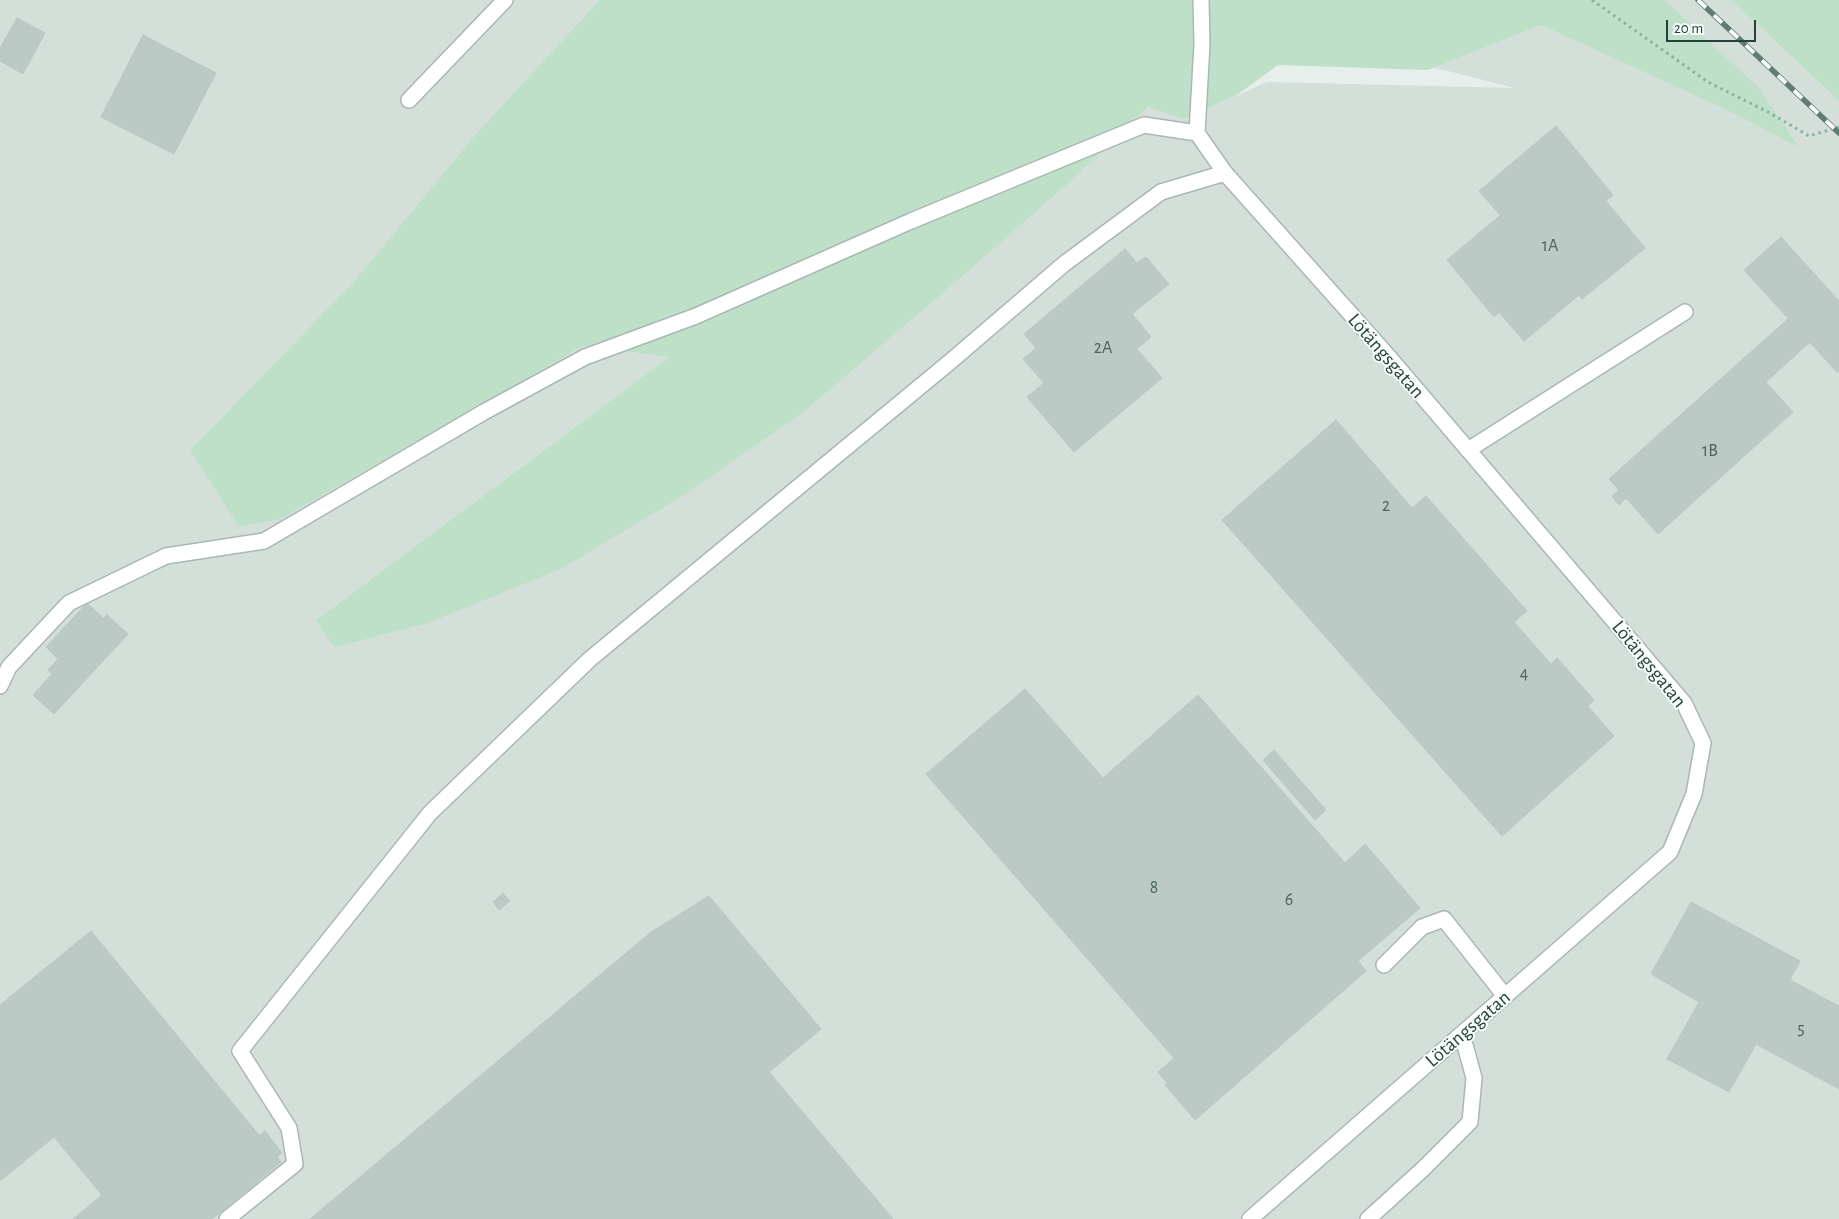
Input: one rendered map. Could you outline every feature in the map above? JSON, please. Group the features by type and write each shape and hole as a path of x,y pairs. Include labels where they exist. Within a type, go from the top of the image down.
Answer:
{"street":[{"path":"409,100 505,0"},
{"path":"0,686 9,667 69,603 166,556 264,541 484,412 585,357 696,316 911,221 1144,125 1197,133 1202,44 1201,0"},
{"name":"Lötängsgatan","path":"1197,133 1225,173 1388,356 1684,702 1703,743 1694,794 1670,852 1250,1219"},
{"path":"227,1219 295,1164 289,1128 240,1051 430,814 590,659 951,361 1064,264 1161,192 1225,173"},
{"path":"1468,450 1685,312"},
{"path":"1384,965 1422,927 1444,919 1505,996"},
{"path":"1368,1219 1423,1169 1470,1122 1474,1078 1462,1034"}],"path":[{"path":"1592,0 1708,82 1770,113 1809,136 1839,127"}],"shaded area":[{"path":"0,0 1731,0 1839,101 1839,1219 0,1219","holes":["1286,30 1515,88 1267,82 1184,119 1148,107 1070,182 804,412 692,490 317,619 669,357 583,346 281,519 190,450 333,304 361,282"]}],"green space":[{"path":"600,0 1665,0 1758,87 1799,147 1725,109 1541,25 1428,70 1278,65 1237,95 1184,119 1148,107 1070,182 804,412 692,490 561,569 425,624 334,647 316,620 669,357 583,346 281,519 239,527 190,450 353,283 477,133"},
{"path":"1731,0 1839,0 1839,101"}],"building":[{"path":"17,18 45,33 23,74 0,61 0,48"},
{"path":"143,35 216,73 174,154 101,117"},
{"path":"1556,126 1577,151 1500,215 1479,191"},
{"path":"1577,151 1613,195 1606,201 1645,248 1582,299 1579,295 1524,341 1499,312 1494,317 1447,260"},
{"path":"1781,237 1839,301 1839,371 1837,372 1744,270"},
{"path":"1125,249 1137,263 1146,257 1169,284 1132,314 1151,337 1137,349 1162,378 1074,452 1027,397 1044,383 1023,359 1036,348 1024,334"},
{"path":"1788,319 1810,342 1766,382 1744,358"},
{"path":"1744,358 1793,412 1658,534 1626,498 1619,505 1612,496 1619,490 1609,479"},
{"path":"1336,420 1412,508 1426,496 1527,611 1514,622 1614,736 1502,836 1222,520"},
{"path":"87,603 103,618 107,615 128,634 54,714 33,695 52,674 48,670 58,659 46,647"},
{"path":"1557,658 1594,700 1588,706 1551,664"},
{"path":"1025,689 1103,778 1198,695 1345,863 1365,844 1420,908 1358,961 1366,971 1195,1120 1165,1085 1167,1083 1158,1072 1174,1058 926,774"},
{"path":"1274,750 1326,810 1315,820 1263,760"},
{"path":"503,893 510,901 499,910 493,902"},
{"path":"709,896 821,1029 769,1072 893,1219 310,1219 651,932"},
{"path":"1691,902 1800,961 1790,980 1839,1006 1839,1089 1756,1044 1729,1092 1667,1059 1699,1002 1651,974"},
{"path":"91,931 281,1162 212,1219 73,1219 102,1195 54,1137 0,1181 0,1005"},
{"path":"265,1131 282,1153 277,1157 259,1136"}],"railway":[{"path":"1698,0 1839,133"}]}
